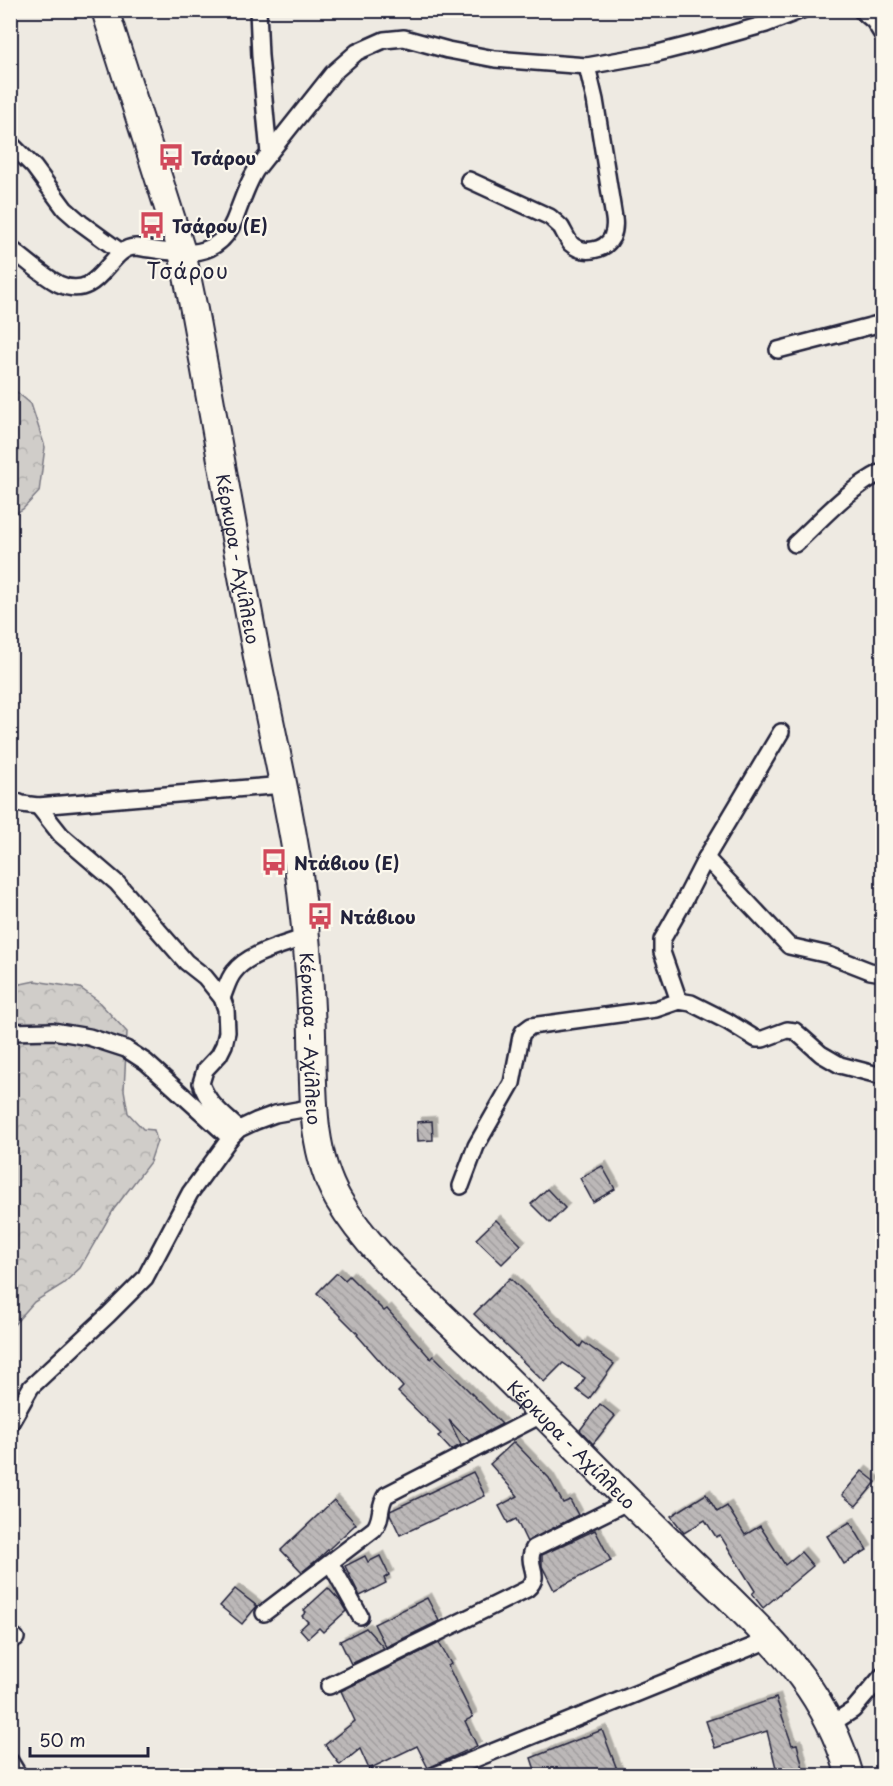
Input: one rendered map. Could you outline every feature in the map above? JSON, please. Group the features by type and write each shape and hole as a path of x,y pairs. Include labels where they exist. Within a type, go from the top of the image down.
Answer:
{"main road":[{"name":"Κέρκυρα - Αχίλλειο","path":"105,10 182,252 194,310 297,864 306,937 314,1107 319,1147 335,1193 359,1230 388,1263 771,1639 807,1682 831,1724 850,1776"}],"street":[{"path":"258,10 269,154"},
{"path":"10,248 52,280 68,287 77,287 94,281 121,252 132,247 182,252 205,250 219,244 230,231 253,175 333,73 357,52 384,40 400,37 448,50 495,59 587,66 644,57 766,24 802,10"},
{"path":"861,10 874,21 882,34"},
{"path":"469,180 550,217 560,226 570,243 577,248 585,251 604,246 611,239 615,229 614,218 595,100 587,66"},
{"path":"10,143 34,167 65,209 121,252"},
{"path":"778,350 882,323"},
{"path":"795,544 868,479 882,472"},
{"path":"679,1001 662,952 662,940 706,858 781,732"},
{"path":"10,799 22,804 38,806 283,785"},
{"path":"38,806 61,835 117,883 186,962 206,977 222,998 226,1009 227,1032 219,1055 201,1077 201,1083 206,1097 234,1133"},
{"path":"706,858 789,945 829,954 870,971 882,973"},
{"path":"222,998 230,977 240,965 265,952 306,937"},
{"path":"461,1186 476,1146 512,1083 519,1041 523,1032 535,1025 656,1009 679,1001 691,1004 727,1021 756,1039 763,1039 787,1030 795,1031 821,1054 840,1065 882,1076"},
{"path":"10,1032 53,1031 89,1037 126,1049 147,1062 234,1133"},
{"path":"10,1424 32,1387 145,1278 190,1193 234,1133 256,1120 314,1107"},
{"path":"264,1613 331,1564 376,1527 382,1501 386,1495 543,1414"},
{"path":"329,1686 527,1589 535,1576 530,1558 534,1548 629,1501"},
{"path":"331,1564 360,1616"},
{"path":"433,1776 771,1639"},
{"path":"831,1724 852,1710 882,1676"},
{"path":"10,1761 19,1776"}],"green space":[{"path":"11,387 31,404 45,447 39,492 23,509 11,516"},
{"path":"35,981 80,988 97,1000 127,1032 124,1090 128,1113 143,1129 154,1130 157,1141 150,1162 114,1209 80,1268 63,1284 34,1302 11,1328 11,986"}],"building":[{"path":"432,1121 433,1140 418,1141 417,1122"},
{"path":"602,1166 615,1189 593,1202 580,1178"},
{"path":"547,1189 565,1208 550,1223 531,1204"},
{"path":"496,1220 521,1245 502,1264 476,1239"},
{"path":"337,1273 345,1280 349,1276 384,1311 387,1309 431,1359 434,1356 502,1424 469,1441 449,1420 461,1445 451,1450 438,1436 441,1434 398,1392 403,1387 358,1334 317,1293"},
{"path":"510,1278 580,1347 583,1342 614,1364 589,1399 577,1390 585,1378 563,1363 544,1382 474,1314"},
{"path":"600,1404 615,1416 593,1444 580,1430"},
{"path":"514,1442 549,1478 563,1503 570,1500 578,1515 527,1542 516,1519 508,1523 499,1506 518,1496 490,1464"},
{"path":"862,1471 876,1482 856,1506 842,1495"},
{"path":"473,1472 485,1496 400,1535 390,1511"},
{"path":"706,1494 717,1512 727,1506 745,1535 760,1526 785,1565 801,1552 813,1566 763,1608 752,1594 755,1591 720,1535 716,1537 705,1520 684,1533 671,1516"},
{"path":"334,1500 356,1524 302,1572 281,1550"},
{"path":"850,1522 867,1550 844,1564 827,1536"},
{"path":"595,1530 611,1561 554,1590 542,1566 542,1555"},
{"path":"365,1556 368,1562 380,1556 389,1575 384,1578 386,1583 360,1596 345,1566"},
{"path":"328,1588 346,1611 323,1632 319,1628 308,1638 300,1629 308,1622 302,1616 306,1612 304,1610"},
{"path":"235,1589 257,1606 242,1624 220,1606"},
{"path":"427,1598 439,1621 386,1647 374,1624"},
{"path":"366,1628 384,1648 351,1664 340,1641"},
{"path":"439,1643 451,1664 448,1666 473,1717 465,1721 477,1746 428,1768 417,1746 369,1769 360,1749 340,1765 325,1745 355,1721 341,1691"},
{"path":"776,1698 792,1745 797,1744 805,1776 778,1776 767,1731 715,1748 706,1721"},
{"path":"602,1730 618,1772 610,1776 537,1776 531,1758"}],"place":[{"name":"Τσάρου","path":"171,157"},
{"name":"Τσάρου (E)","path":"152,225"},
{"name":"Ντάβιου (E)","path":"274,862"},
{"name":"Ντάβιου","path":"320,916"}],"district":[{"name":"Τσάρου","path":"188,270"}]}
